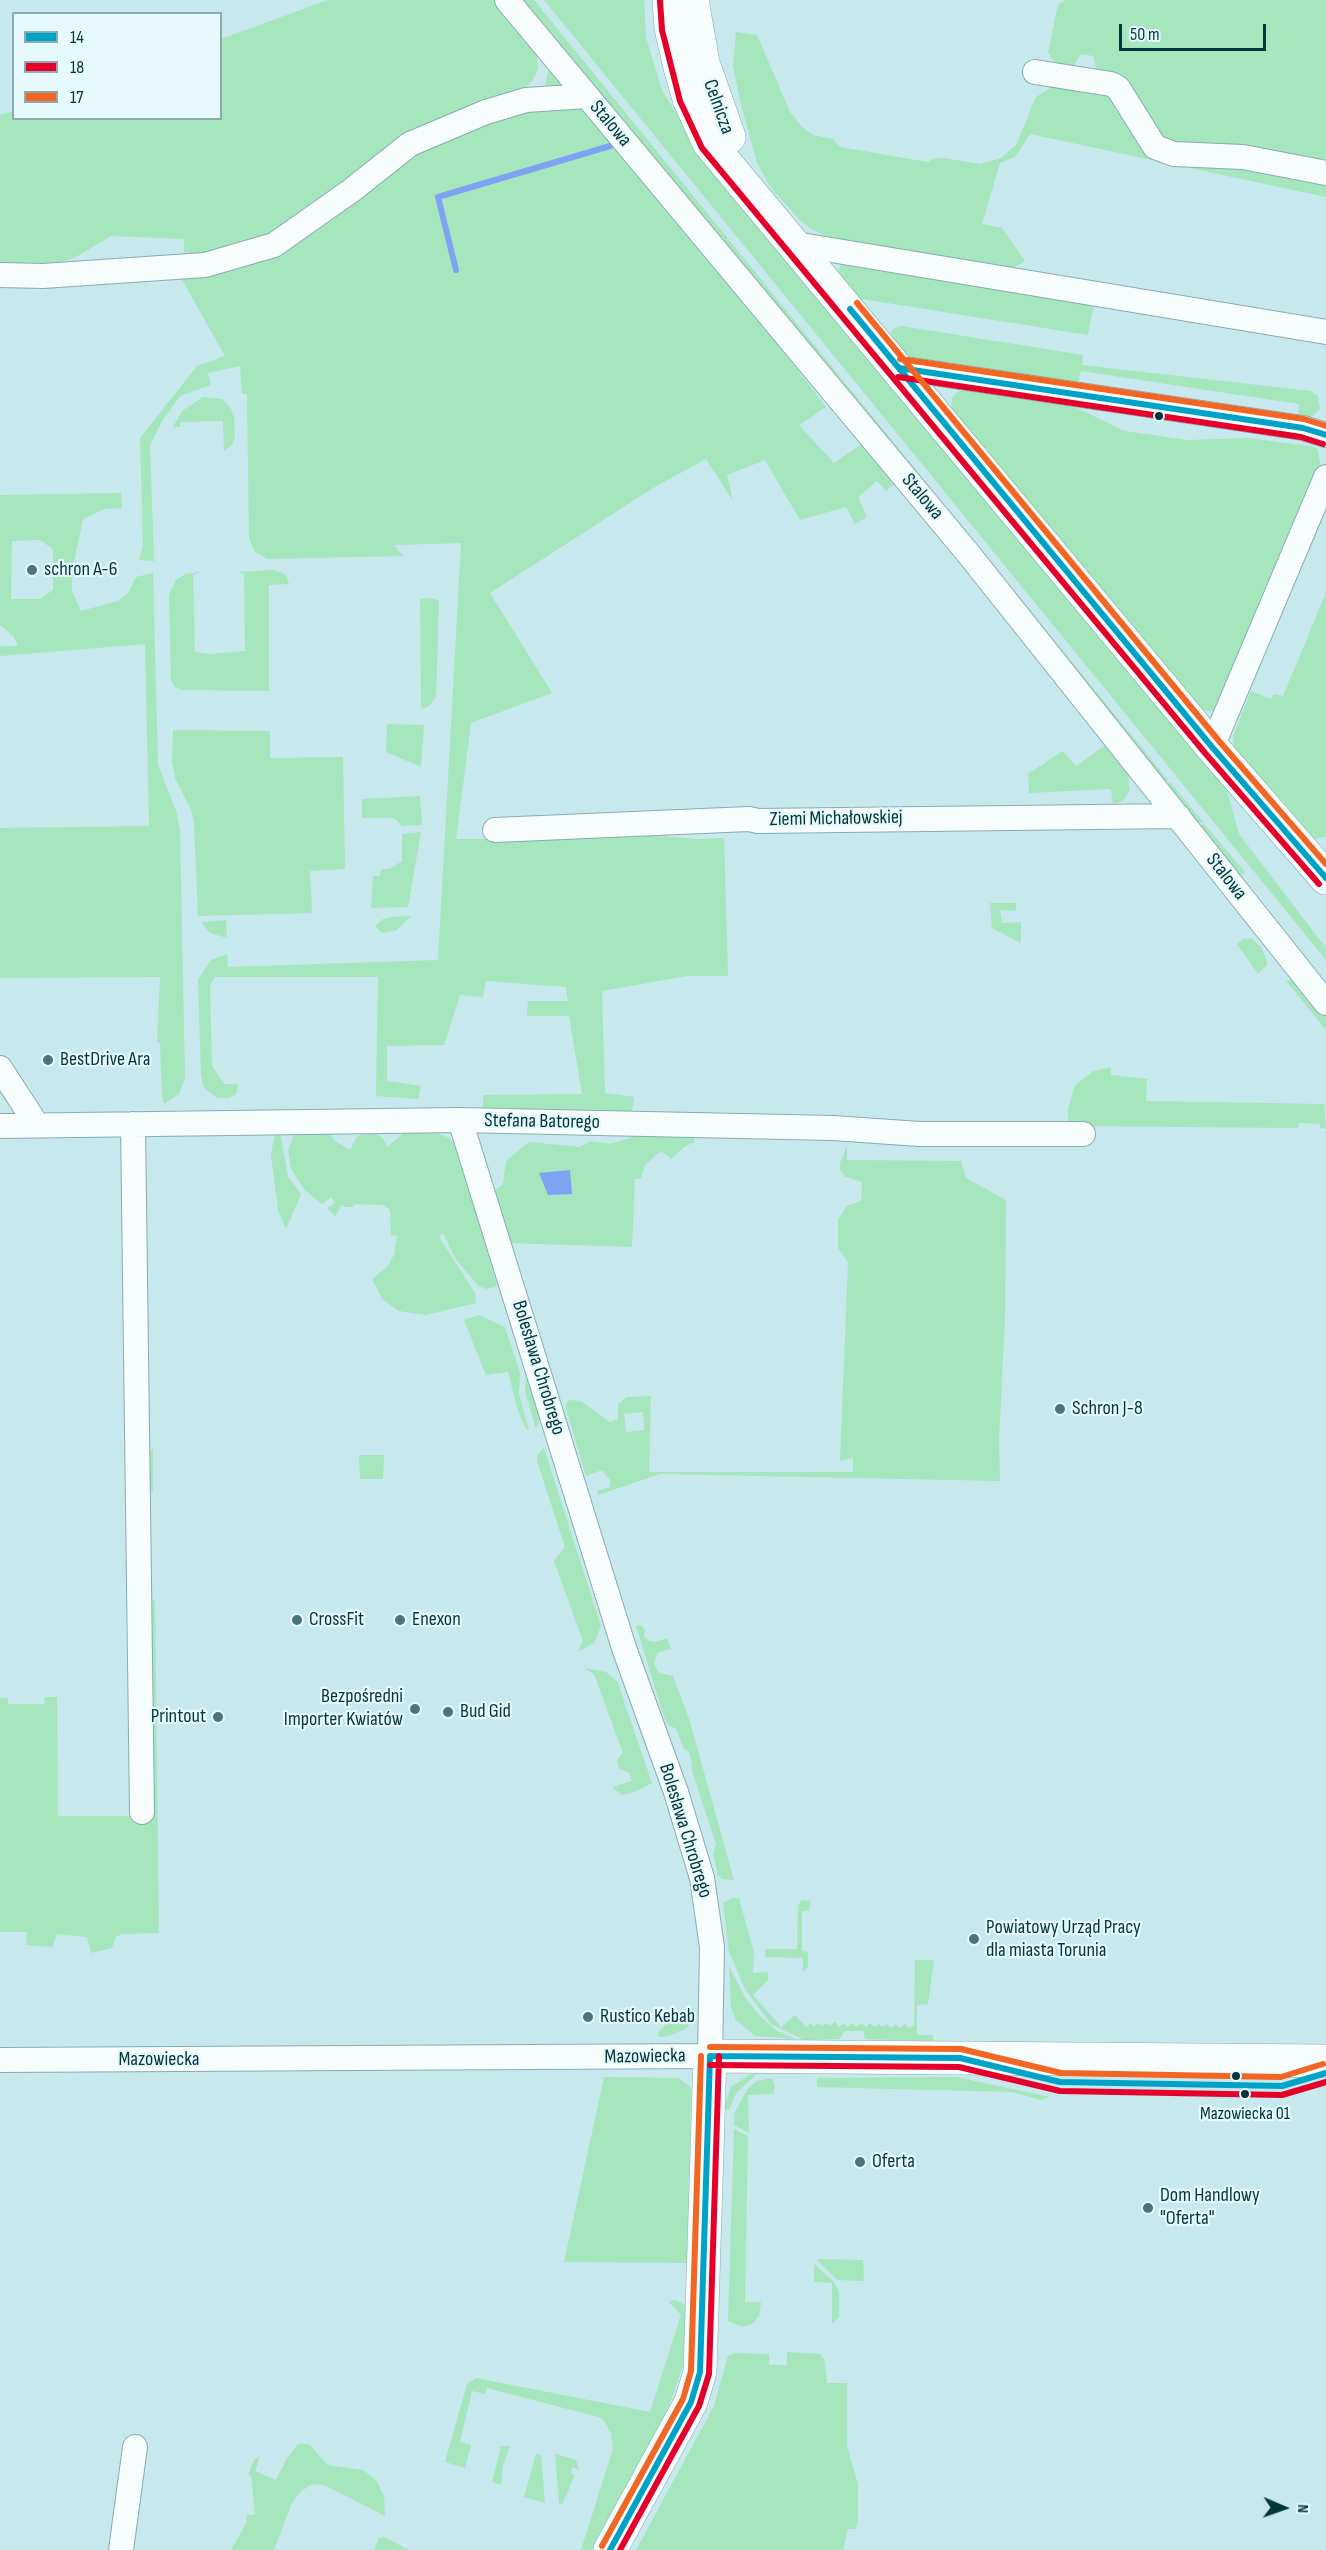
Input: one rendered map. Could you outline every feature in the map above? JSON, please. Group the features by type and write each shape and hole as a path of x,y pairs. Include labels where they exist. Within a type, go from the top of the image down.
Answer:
{"street":[{"name":"Stalowa","path":"507,0 959,543 1326,1003"},
{"name":"Celnicza","path":"669,0 671,28 680,67 699,123 721,159 899,368 1212,747 1326,878"},
{"name":"Celnicza","path":"692,0 703,63 713,97 732,146 764,208"},
{"path":"1035,72 1111,84 1118,88 1155,147 1174,154 1243,157 1326,173"},
{"path":"0,275 43,276 205,265 274,245 352,190 410,144 486,112 526,100 587,96"},
{"path":"795,244 1326,332"},
{"path":"899,368 1303,428 1326,435"},
{"path":"1212,747 1326,477"},
{"name":"Ziemi Michałowskiej","path":"495,830 749,819 759,821 1178,816"},
{"path":"0,1068 37,1125"},
{"name":"Stefana Batorego","path":"0,1126 460,1120 833,1128 920,1134 1083,1134"},
{"name":"Bolesława Chrobrego","path":"460,1120 624,1648 676,1792 702,1878 712,1960 700,2372 692,2402 610,2550"},
{"path":"133,1124 142,1812"},
{"name":"Mazowiecka","path":"0,2060 710,2056 1326,2061"},
{"path":"121,2550 135,2446"}],"green space":[{"path":"328,0 500,0 537,54 538,69 532,81 521,92 268,243 184,258 184,239 111,236 76,257 50,266 0,265 0,115 12,111 12,120 222,120 222,39"},
{"path":"519,0 534,0 1168,780 1161,787"},
{"path":"544,0 644,0 646,38 662,90 691,137 1223,776 1239,834 1326,948 1326,960"},
{"path":"1065,0 1326,0 1326,197 1030,134 1015,157 1000,163 982,224 1002,228 1025,261 1009,270 831,238 811,229 799,219 771,188 757,162 741,105 733,66 736,32 757,35 790,112 801,126 813,135 833,139 840,147 928,162 935,158 944,158 980,164 1001,158 1016,145 1036,97 1052,87 1107,77 1096,68 1093,56 1081,54 1072,68 1058,67 1048,52 1058,5"},
{"path":"549,68 566,87 544,90"},
{"path":"528,104 585,108 675,210 826,407 799,425 834,463 864,442 901,477 886,491 877,481 858,497 867,517 855,524 846,507 800,520 765,460 727,475 733,501 706,459 653,488 490,593 552,693 471,723 456,839 517,839 579,831 698,839 724,838 728,976 687,976 602,991 605,1093 634,1097 632,1111 483,1110 483,1095 582,1094 569,1016 527,1016 528,1001 568,1001 566,987 486,981 483,997 460,995 444,1045 387,1046 387,1081 421,1086 418,1099 376,1096 378,977 215,977 210,985 212,1066 224,1084 238,1084 236,1094 229,1098 218,1098 204,1088 201,1076 198,980 211,960 227,954 228,967 438,960 461,543 394,545 403,556 267,559 255,552 249,538 247,394 242,394 240,366 208,373 211,385 180,396 162,421 150,445 154,561 139,560 143,544 140,438 197,366 225,356 177,271 275,249 418,146"},
{"path":"841,264 1094,304 1088,335 856,298 837,274"},
{"path":"901,326 1083,355 1082,365 1311,391 1318,396 1320,409 1310,418 1298,418 1299,404 1081,371 1078,384 911,358 904,356 890,336 893,329"},
{"path":"964,390 1069,404 1124,431 1188,440 1248,438 1315,447 1321,468 1215,712 1202,710 951,413 952,398 957,392"},
{"path":"203,397 222,399 230,407 234,417 235,437 232,445 224,451 223,421 180,422 180,427 173,427 182,411"},
{"path":"121,493 122,508 105,509 83,519 72,571 72,591 81,611 118,601 128,593 136,577 153,573 158,765 177,813 180,832 185,1078 179,1094 164,1104 160,1043 157,1042 160,977 0,978 0,828 149,826 145,644 0,656 0,646 18,646 14,637 0,625 0,495","holes":["40,540 53,549 53,590 40,599 11,599 12,541"]},
{"path":"274,570 286,575 289,584 269,585 269,691 182,690 175,687 171,680 169,595 176,580 185,574 201,572 193,575 195,652 209,654 245,651 244,574 238,572"},
{"path":"1326,593 1326,837 1314,839 1235,752 1233,736 1251,691 1271,699 1274,694 1283,696"},
{"path":"431,598 439,601 436,697 429,706 421,709 420,599"},
{"path":"387,724 424,725 421,767 386,752"},
{"path":"173,730 270,731 270,758 343,757 345,869 310,871 312,913 198,916 194,822 191,810 175,778 172,761"},
{"path":"1109,742 1128,767 1129,792 1124,800 1113,805 1111,789 1029,793 1028,774 1063,751 1076,766"},
{"path":"1170,782 1203,822 1191,823 1162,789"},
{"path":"420,796 422,825 402,826 394,818 362,818 362,799"},
{"path":"1204,824 1245,872 1238,878 1194,827"},
{"path":"421,832 408,907 371,908 373,876 380,876 381,870 392,868 402,861 402,834"},
{"path":"990,903 1016,903 1016,911 1000,910 1002,923 1021,922 1021,943 992,928"},
{"path":"411,916 397,930 382,933 375,926 383,919"},
{"path":"226,920 227,938 210,933 201,922"},
{"path":"1251,938 1261,947 1266,958 1267,965 1258,974 1237,944 1243,939"},
{"path":"1293,979 1326,1013 1326,1030 1286,981"},
{"path":"1111,1067 1111,1075 1147,1079 1146,1101 1324,1104 1326,1129 1321,1128 1319,1124 1299,1123 1298,1128 1068,1126 1068,1109 1075,1085 1094,1071"},
{"path":"279,1126 288,1177 301,1194 286,1229 278,1210 271,1155 275,1132"},
{"path":"325,1128 335,1141 350,1150 356,1138 362,1134 374,1133 383,1138 387,1147 405,1132 425,1128 449,1138 457,1147 462,1158 497,1286 487,1289 478,1286 455,1258 443,1233 439,1237 475,1293 476,1303 426,1315 399,1311 382,1299 372,1279 388,1266 394,1255 397,1236 391,1235 390,1210 384,1205 354,1204 353,1207 345,1207 342,1205 335,1216 327,1208 335,1203 331,1197 322,1204 304,1189 291,1169 288,1150 294,1135 307,1130"},
{"path":"639,1135 693,1135 695,1142 684,1147 671,1159 661,1151 645,1165 641,1179 635,1179 632,1247 506,1243 493,1192 503,1184 506,1161 529,1142 579,1147 591,1141 611,1144"},
{"path":"847,1146 847,1160 961,1161 966,1178 1006,1200 1005,1317 999,1439 1000,1481 660,1474 598,1495 597,1491 610,1487 610,1480 602,1470 586,1476 565,1405 569,1400 581,1401 610,1422 618,1419 618,1404 627,1397 651,1396 649,1472 853,1472 853,1458 840,1461 848,1262 838,1248 838,1220 847,1206 861,1201 862,1182 845,1177 840,1170 840,1163","holes":["643,1412 644,1430 626,1432 624,1414"]},
{"path":"479,1315 505,1327 520,1373 519,1395 529,1430 526,1429 517,1408 508,1372 486,1375 464,1320"},
{"path":"526,1370 541,1417 536,1429 525,1391"},
{"path":"544,1448 601,1626 594,1643 578,1652 583,1641 554,1561 565,1547 537,1461 537,1455"},
{"path":"153,1449 153,1494 148,1481 146,1453"},
{"path":"359,1455 384,1455 383,1479 360,1479"},
{"path":"155,1600 159,1933 122,1934 116,1937 112,1948 91,1953 87,1937 57,1934 52,1947 26,1945 27,1932 0,1932 0,1698 8,1698 8,1704 44,1704 45,1697 57,1697 58,1816 128,1816 147,1812 149,1601"},
{"path":"641,1625 645,1630 644,1637 649,1641 656,1642 667,1638 671,1649 657,1653 654,1664 659,1673 673,1676 690,1722 734,1880 722,1879 718,1875 713,1853 716,1844 691,1768 689,1752 684,1749 676,1729 666,1723 636,1626"},
{"path":"584,1668 606,1672 617,1681 652,1783 635,1792 622,1795 612,1787 632,1781 629,1773 619,1768 617,1760 623,1753 594,1674"},
{"path":"732,1898 739,1898 754,1953 753,1973 768,1972 768,1980 753,1995 781,2027 795,2015 806,2027 811,2023 814,2027 818,2023 822,2026 827,2023 830,2026 835,2022 839,2027 844,2023 847,2027 852,2023 856,2027 861,2023 866,2027 870,2023 874,2027 887,2024 891,2028 896,2024 900,2028 905,2024 909,2028 914,2025 915,1960 934,1960 928,2004 917,2005 917,2035 933,2035 933,2041 865,2039 863,2031 844,2031 840,2039 804,2040 771,2024 745,1989 729,1951 723,1903"},
{"path":"802,1900 810,1901 809,1911 802,1911 802,1951 808,1952 808,1967 803,1972 803,1958 765,1957 765,1949 797,1949 798,1905"},
{"path":"729,1966 746,1999 759,2015 777,2031 796,2039 755,2036 736,2020 731,2008"},
{"path":"694,2008 692,2020 686,2029 659,2037 658,2032 677,2014"},
{"path":"758,2073 736,2093 729,2110 724,2108 731,2087 749,2075"},
{"path":"604,2077 679,2078 691,2088 687,2263 564,2262"},
{"path":"956,2077 1050,2097 1040,2100 1013,2092 817,2087 817,2078"},
{"path":"772,2078 775,2087 773,2094 748,2095 749,2133 734,2125 734,2114 748,2088 757,2081"},
{"path":"734,2129 748,2136 745,2302 761,2302 759,2316 752,2324 743,2327 728,2321"},
{"path":"816,2259 863,2260 864,2281 837,2280"},
{"path":"814,2264 834,2282 839,2292 839,2317 832,2324 832,2283 814,2282"},
{"path":"675,2300 686,2305 683,2366 668,2409 592,2550 581,2550 613,2449 611,2433 602,2418 487,2388 485,2394 472,2391 460,2442 471,2445 465,2468 445,2462 467,2384 476,2378 650,2412 681,2315 669,2302"},
{"path":"787,2352 820,2354 824,2359 827,2383 847,2383 847,2446 858,2484 858,2521 855,2529 848,2529 843,2550 636,2550 714,2406 728,2356 735,2353 769,2354 769,2365 787,2365"},
{"path":"298,2444 309,2444 328,2465 363,2470 376,2480 384,2496 385,2516 324,2485 312,2484 300,2492 291,2505 274,2550 231,2550 247,2522 246,2516 255,2514 251,2475 248,2475 254,2460 260,2456 255,2471 276,2480 286,2460"},
{"path":"501,2446 510,2446 503,2465 501,2485 492,2482"},
{"path":"536,2454 541,2455 545,2503 524,2497"},
{"path":"555,2454 576,2460 579,2470 572,2467 571,2473 575,2475 562,2505 559,2503"},
{"path":"384,2537 409,2550 374,2550 379,2538"}],"water":[{"path":"570,1170 572,1194 548,1195 539,1173"}],"waterway":[{"path":"456,270 438,197 610,146"}],"transit line":[{"name":"18","path":"660,1 662,30 680,101 702,148 1205,753 1319,884"},
{"name":"17","path":"857,303 1219,741 1326,864"},
{"name":"14","path":"850,309 1212,747 1326,878"},
{"name":"17","path":"900,359 1304,419 1326,426"},
{"name":"14","path":"899,368 1303,428 1326,435"},
{"name":"18","path":"898,377 1301,437 1323,444"},
{"name":"17","path":"710,2047 961,2049 1061,2073 1281,2077 1323,2064"},
{"name":"17","path":"602,2546 683,2399 691,2371 701,2056"},
{"name":"14","path":"710,2056 960,2058 1060,2082 1282,2086 1326,2073"},
{"name":"14","path":"610,2550 691,2402 700,2372 710,2056"},
{"name":"18","path":"620,2550 699,2406 709,2374 719,2056"},
{"name":"18","path":"710,2065 959,2067 1060,2091 1282,2095 1326,2082"}],"place":[{"name":"schron A-6","path":"32,570"},
{"name":"BestDrive Ara","path":"48,1060"},
{"name":"Schron J-8","path":"1060,1409"},
{"name":"CrossFit","path":"297,1620"},
{"name":"Enexon","path":"400,1620"},
{"name":"Bezpośredni Importer Kwiatów","path":"415,1709"},
{"name":"Bud Gid","path":"448,1712"},
{"name":"Printout","path":"218,1717"},
{"name":"Powiatowy Urząd Pracy dla miasta Torunia","path":"974,1939"},
{"name":"Rustico Kebab","path":"588,2017"},
{"name":"Mazowiecka 01","path":"1245,2094"},
{"name":"Oferta","path":"860,2162"},
{"name":"Dom Handlowy \"Oferta\"","path":"1148,2208"}]}
